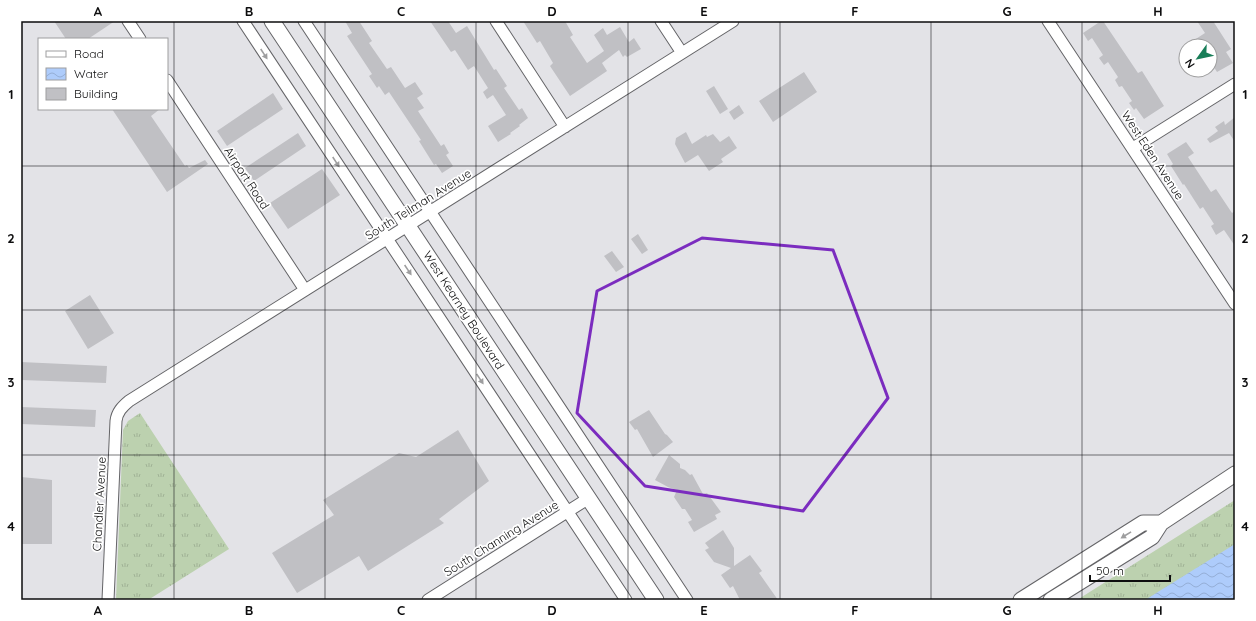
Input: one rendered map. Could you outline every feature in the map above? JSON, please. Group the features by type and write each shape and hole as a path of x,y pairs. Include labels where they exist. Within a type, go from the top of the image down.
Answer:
{"main road":[{"name":"West Kearney Boulevard","path":"272,21 656,600"},
{"path":"1051,600 1152,537 1161,523 1235,474"},
{"path":"1021,600 1143,524 1161,523"}],"street":[{"path":"128,21 139,38"},
{"name":"West Kearney Boulevard","path":"243,21 626,600"},
{"path":"304,21 687,600"},
{"path":"496,21 565,127"},
{"path":"661,21 682,53"},
{"name":"South Teilman Avenue","path":"119,410 129,401 733,21"},
{"name":"West Eden Avenue","path":"1048,21 1235,304"},
{"name":"Airport Road","path":"168,82 305,290"},
{"path":"1133,148 1235,84"},
{"name":"Chandler Avenue","path":"108,600 116,421 119,410"},
{"name":"South Channing Avenue","path":"428,600 589,498"}],"highlighted area":[{"path":"702,238 833,250 888,398 803,511 645,486 577,413 597,291"}],"green space":[{"path":"140,413 229,549 148,600 116,600 123,430 128,421"},
{"path":"1235,500 1235,600 1077,600"}],"water":[{"path":"1235,544 1235,600 1145,600"}],"building":[{"path":"54,21 115,21 90,38 65,38"},
{"path":"345,21 359,21 372,41 369,43 387,69 391,67 405,88 415,82 423,94 417,98 424,108 418,111 441,146 444,144 449,153 446,155 453,166 442,173 436,164 434,165 419,141 421,140 389,92 385,95 379,86 377,88 369,76 372,74 347,36 352,33"},
{"path":"430,21 448,21 456,33 467,26 494,70 496,69 507,86 504,88 519,110 522,108 528,118 510,133 511,134 498,142 488,126 506,115 493,95 487,99 483,92 488,88 474,66 468,70 455,50 451,52"},
{"path":"523,21 565,21 573,35 570,37 587,63 604,51 594,35 603,28 607,35 620,27 629,42 634,38 641,49 627,57 625,55 623,57 619,50 602,63 607,71 570,96 550,66 553,63 540,41 537,43"},
{"path":"1103,21 1138,73 1142,71 1164,106 1144,119 1136,108 1134,110 1129,103 1132,101 1122,86 1119,87 1115,80 1118,77 1108,62 1104,65 1099,58 1103,55 1092,38 1088,41 1083,33"},
{"path":"1197,21 1213,21 1231,49 1226,52 1233,63 1218,71 1218,38 1197,38 1205,33"},
{"path":"804,72 817,92 773,122 759,101"},
{"path":"714,86 728,109 720,114 706,91"},
{"path":"273,93 283,109 227,146 217,131"},
{"path":"739,105 744,113 734,120 729,112"},
{"path":"113,110 159,110 151,116 185,166 187,165 189,168 205,160 208,164 167,192"},
{"path":"1235,117 1235,142 1229,133 1210,143 1207,139 1218,131 1215,127 1224,121 1225,125"},
{"path":"686,132 692,144 706,135 707,137 713,134 720,142 729,136 737,148 721,159 723,162 709,171 698,155 685,163 675,144 676,138"},
{"path":"298,133 306,146 254,181 245,168"},
{"path":"1186,142 1194,153 1188,157 1211,192 1216,189 1232,213 1235,211 1235,246 1224,230 1216,235 1211,226 1214,224 1203,207 1200,209 1171,166 1173,164 1167,154"},
{"path":"322,169 340,195 288,229 270,203"},
{"path":"638,234 648,250 642,254 631,239"},
{"path":"612,251 624,267 616,272 604,256"},
{"path":"90,295 114,333 88,349 65,311"},
{"path":"21,362 107,366 106,383 21,380"},
{"path":"21,407 96,410 95,427 21,424"},
{"path":"649,410 665,434 673,442 653,457 637,429 635,430 629,422"},
{"path":"458,430 489,481 439,519 444,523 368,571 359,556 297,593 272,553 334,515 323,500 399,453 416,457"},
{"path":"669,455 680,464 680,468 685,470 690,475 692,474 703,494 707,493 721,512 715,515 717,519 694,532 688,522 692,520 685,509 682,509 674,497 677,490 655,480"},
{"path":"21,477 52,480 52,544 21,544"},
{"path":"723,530 734,548 734,566 750,555 762,571 759,573 778,600 740,600 733,586 730,588 721,575 731,568 714,562 705,550 709,548 705,543"}]}
